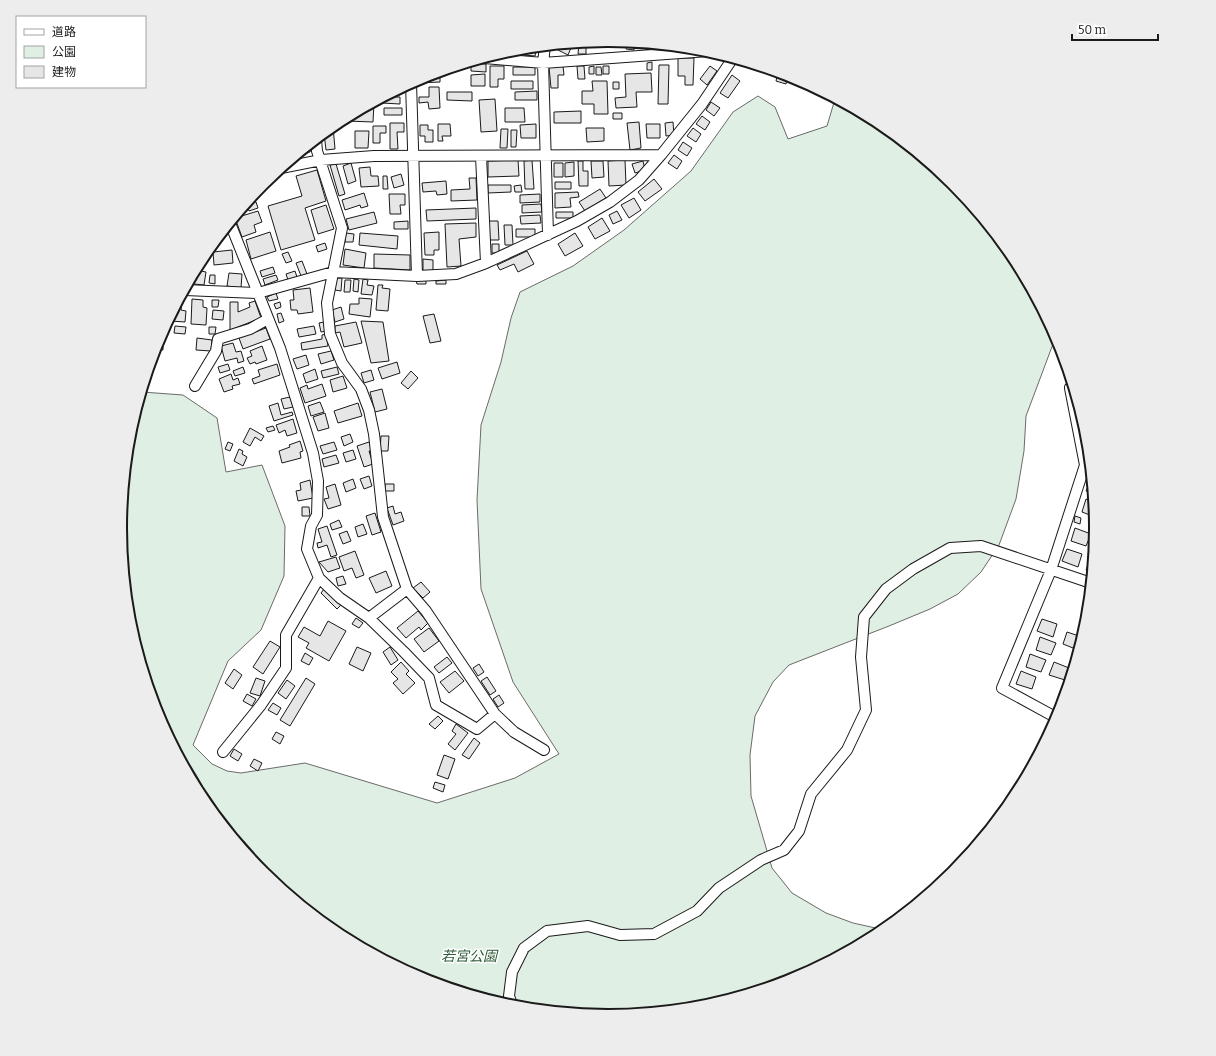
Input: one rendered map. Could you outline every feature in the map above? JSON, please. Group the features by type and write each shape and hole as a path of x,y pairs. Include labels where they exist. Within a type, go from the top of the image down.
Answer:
{"street":[{"path":"544,51 543,63 548,235"},
{"path":"500,59 543,63 681,53"},
{"path":"189,290 258,293 333,272 417,276 456,274 486,263 577,221 610,202 639,180 702,104 729,62"},
{"path":"411,90 417,276"},
{"path":"317,145 342,228 327,303 330,334 342,363 361,389 369,410 374,434 383,517 407,589 426,611 495,714 514,732 544,750"},
{"path":"291,166 321,160 374,156 661,155"},
{"path":"481,156 486,263"},
{"path":"232,228 280,348 313,453 318,481 317,515 311,526 307,549 318,578 340,598 369,618 429,678 436,705 477,729 495,714"},
{"path":"195,386 216,351 218,339 250,329 268,319"},
{"path":"1051,715 1002,688 1051,570 1085,465 1074,407"},
{"path":"510,999 509,996 512,972 524,948 548,931 588,926 620,935 654,934 697,911 719,888 760,860 784,850 799,831 811,794 847,750 866,710 861,657 864,617 886,590 913,569 950,548 981,546 1086,581"},
{"path":"223,752 261,705 286,668 286,635 318,578"},
{"path":"369,618 407,589"}],"green space":[{"name":"若宮公園","path":"758,96 775,107 788,139 827,126 834,104 875,128 901,146 925,166 970,211 990,235 1025,288 1053,345 1026,416 1024,451 1016,499 999,545 981,572 958,594 930,609 789,665 773,682 755,716 750,755 751,796 772,868 792,893 826,913 853,923 875,928 848,945 792,972 732,993 702,1000 671,1005 608,1009 545,1005 484,993 424,972 395,959 367,945 315,910 291,890 246,845 226,821 191,768 164,712 153,683 143,652 131,591 127,528 128,497 136,434 143,404 147,392 183,395 217,418 226,472 262,465 285,526 284,576 261,630 228,661 193,745 212,764 227,771 241,773 305,763 437,803 515,778 559,754 513,682 481,589 477,500 481,425 501,362 511,318 520,292 573,266 624,230 691,171 733,112"}],"building":[{"path":"579,48 586,48 586,54 578,54"},
{"path":"626,48 634,48 634,50 626,49"},
{"path":"571,49 568,55 558,50"},
{"path":"536,52 535,56 521,55"},
{"path":"678,58 694,58 693,85 685,85 685,76 678,76"},
{"path":"652,62 652,70 647,70 647,63"},
{"path":"486,64 486,72 471,71 471,67"},
{"path":"659,65 669,65 668,104 658,104"},
{"path":"490,66 504,66 504,79 498,79 498,87 490,87"},
{"path":"563,66 564,75 558,75 558,88 551,88 549,67"},
{"path":"577,66 584,66 585,79 578,79"},
{"path":"594,66 594,74 589,74 589,67"},
{"path":"603,66 609,66 609,74 603,74"},
{"path":"710,66 717,71 707,85 700,79"},
{"path":"513,67 535,67 535,75 513,75"},
{"path":"596,67 601,67 602,75 596,75"},
{"path":"651,73 652,92 636,92 637,107 616,108 615,98 626,97 625,74"},
{"path":"485,74 485,86 471,86 471,75"},
{"path":"732,75 740,81 728,98 720,93"},
{"path":"440,78 440,82 428,83"},
{"path":"777,78 786,82 786,84 776,81"},
{"path":"511,81 533,81 533,89 511,89"},
{"path":"592,81 607,81 608,114 594,114 594,104 582,104 582,91 593,91"},
{"path":"613,82 619,82 619,89 613,89"},
{"path":"429,87 439,87 440,108 429,109 428,102 419,103 419,97 429,97"},
{"path":"537,91 537,100 515,100 515,92"},
{"path":"447,92 472,92 472,101 447,100"},
{"path":"395,97 400,97 400,104 383,103"},
{"path":"495,99 497,131 481,132 479,100"},
{"path":"711,102 720,108 714,116 706,110"},
{"path":"374,108 373,122 352,121"},
{"path":"384,108 402,108 402,115 384,115"},
{"path":"505,108 524,108 525,122 505,122"},
{"path":"581,111 581,123 554,123 554,112"},
{"path":"613,113 622,113 622,119 613,119"},
{"path":"702,116 710,122 705,130 696,124"},
{"path":"639,122 641,148 630,150 627,123"},
{"path":"673,122 674,135 666,136 665,123"},
{"path":"390,123 404,123 404,132 397,132 398,149 390,149"},
{"path":"438,124 450,124 451,136 442,136 443,141 438,141"},
{"path":"536,124 536,138 521,138 520,125"},
{"path":"646,124 660,124 660,138 647,138"},
{"path":"420,125 428,125 428,130 433,130 433,142 425,142 425,136 420,136"},
{"path":"373,126 386,126 386,133 380,133 380,143 373,143"},
{"path":"586,128 604,128 604,141 587,142"},
{"path":"693,128 701,134 696,142 687,136"},
{"path":"501,129 508,129 507,148 500,148"},
{"path":"511,130 517,130 516,147 511,147"},
{"path":"355,131 369,131 368,148 355,148"},
{"path":"334,133 335,149 326,150 325,139"},
{"path":"683,142 692,148 687,156 678,150"},
{"path":"674,155 682,161 677,169 668,163"},
{"path":"518,160 519,176 488,177 488,161"},
{"path":"532,160 534,189 525,189 524,161"},
{"path":"625,160 626,185 609,186 608,161"},
{"path":"578,161 583,161 583,171 588,171 588,186 579,186"},
{"path":"591,161 603,161 604,177 592,178"},
{"path":"643,161 645,170 635,173 632,164"},
{"path":"574,162 574,176 565,177 565,163"},
{"path":"351,163 356,181 348,184 343,166"},
{"path":"554,163 563,163 563,177 554,177"},
{"path":"336,164 345,194 339,196 330,165"},
{"path":"370,167 371,176 378,176 379,186 361,187 359,168"},
{"path":"317,170 326,201 305,208 315,240 281,250 268,206 302,196 296,176"},
{"path":"401,174 404,185 394,188 391,177"},
{"path":"383,176 387,176 388,189 383,189"},
{"path":"469,178 476,178 477,200 451,201 451,190 470,189"},
{"path":"654,179 662,189 645,201 638,192"},
{"path":"446,181 447,194 437,195 436,191 423,192 422,183"},
{"path":"555,182 571,182 571,189 555,189"},
{"path":"488,185 511,185 511,192 488,193"},
{"path":"521,185 522,192 515,192 514,186"},
{"path":"600,189 606,198 585,211 579,202"},
{"path":"578,192 579,197 570,198 571,207 555,208 555,193"},
{"path":"364,193 368,206 361,208 360,205 345,210 342,200"},
{"path":"389,194 405,194 405,205 400,205 401,214 390,214"},
{"path":"540,194 540,202 520,203 520,195"},
{"path":"634,198 641,210 629,218 621,205"},
{"path":"256,202 258,208 249,211 248,209"},
{"path":"541,204 542,212 522,213 522,205"},
{"path":"326,205 334,229 318,234 311,210"},
{"path":"476,208 476,219 427,221 426,210"},
{"path":"258,211 262,222 254,225 256,232 242,237 237,222 242,216"},
{"path":"617,211 622,220 613,224 609,215"},
{"path":"374,212 377,223 349,230 346,219"},
{"path":"556,212 573,212 573,218 556,218"},
{"path":"540,215 541,223 521,224 520,216"},
{"path":"602,218 610,231 595,239 588,227"},
{"path":"408,221 408,229 394,229 394,222"},
{"path":"488,221 498,221 499,240 489,240"},
{"path":"476,223 476,237 459,239 461,266 447,267 445,224"},
{"path":"504,225 512,225 513,245 505,245"},
{"path":"516,229 535,229 535,237 516,237"},
{"path":"270,232 276,251 251,259 246,240"},
{"path":"439,232 439,250 434,250 434,255 425,255 424,233"},
{"path":"346,233 354,234 353,242 345,242"},
{"path":"360,233 398,236 397,249 359,245"},
{"path":"575,233 583,246 565,256 558,244"},
{"path":"325,243 327,249 318,252 316,246"},
{"path":"492,244 499,244 499,253 492,253"},
{"path":"345,249 366,253 364,268 343,265"},
{"path":"232,250 233,263 214,265 214,252"},
{"path":"527,251 534,264 518,272 514,264 500,270 497,265"},
{"path":"288,252 292,261 286,263 282,254"},
{"path":"374,254 410,255 410,270 374,268"},
{"path":"423,259 433,260 433,272 423,271"},
{"path":"302,261 307,274 301,276 296,263"},
{"path":"273,267 275,273 262,277 260,271"},
{"path":"201,271 206,272 204,285 194,284"},
{"path":"295,271 297,277 288,280 286,274"},
{"path":"229,273 242,274 241,288 227,286"},
{"path":"210,275 215,275 215,284 209,283"},
{"path":"276,275 278,280 265,285 263,279"},
{"path":"336,278 342,278 341,291 335,290"},
{"path":"354,279 359,280 358,292 353,291"},
{"path":"363,279 368,280 367,285 374,286 372,295 361,294"},
{"path":"345,280 351,280 350,292 344,292"},
{"path":"416,280 426,280 426,284 417,284"},
{"path":"446,280 446,284 436,284 436,281"},
{"path":"378,285 383,285 382,288 390,289 388,311 376,310"},
{"path":"310,288 313,312 298,314 297,310 291,310 290,300 294,300 293,290"},
{"path":"276,293 278,299 269,301 267,297"},
{"path":"359,298 372,299 370,317 349,314 350,304 359,304"},
{"path":"192,299 203,300 203,307 207,308 206,325 191,324"},
{"path":"212,300 219,300 218,307 212,307"},
{"path":"255,301 261,318 230,330 230,302 238,302 238,312 250,307 249,303"},
{"path":"280,302 281,307 276,309 274,304"},
{"path":"181,306 181,310 186,311 185,322 174,321"},
{"path":"341,307 344,319 335,322 332,310"},
{"path":"213,310 224,311 223,320 212,319"},
{"path":"281,313 284,321 279,323 277,314"},
{"path":"434,314 441,341 430,343 423,316"},
{"path":"361,321 383,322 389,361 371,363"},
{"path":"324,322 326,331 321,332 319,323"},
{"path":"356,322 362,343 344,347 340,332 335,333 335,326"},
{"path":"175,326 186,327 185,334 174,333"},
{"path":"314,326 316,334 299,337 297,329"},
{"path":"209,327 216,327 215,334 209,334"},
{"path":"266,328 270,339 243,349 239,338"},
{"path":"326,334 328,346 302,350 301,343 322,339 322,335"},
{"path":"197,338 212,340 211,351 196,350"},
{"path":"233,343 236,352 241,351 244,361 238,363 237,358 225,361 221,346"},
{"path":"262,346 267,360 256,364 255,362 250,364 247,358 252,356 250,351"},
{"path":"331,351 334,360 321,364 318,354"},
{"path":"306,355 309,365 297,369 293,359"},
{"path":"397,362 400,373 382,379 378,368"},
{"path":"228,364 230,370 220,373 218,367"},
{"path":"277,364 280,375 254,384 252,379 260,376 258,370"},
{"path":"243,367 245,373 235,376 233,371"},
{"path":"337,367 339,374 323,378 321,371"},
{"path":"315,369 318,379 306,383 303,374"},
{"path":"371,370 374,380 364,383 361,373"},
{"path":"411,371 418,378 408,389 401,383"},
{"path":"231,374 233,380 238,378 240,384 232,386 233,389 224,392 219,379"},
{"path":"343,376 347,388 333,392 330,380"},
{"path":"322,384 326,396 305,403 300,388 307,385 308,389"},
{"path":"382,389 387,409 375,412 370,392"},
{"path":"290,397 293,407 284,409 281,399"},
{"path":"320,402 324,412 311,416 308,406"},
{"path":"278,403 281,415 292,412 293,415 274,421 269,406"},
{"path":"358,403 362,416 338,423 334,411"},
{"path":"325,413 329,428 318,431 313,417"},
{"path":"293,419 297,433 287,436 285,430 279,433 276,425"},
{"path":"273,426 275,430 268,432 266,428"},
{"path":"250,428 264,436 261,441 255,437 250,446 243,442"},
{"path":"350,434 353,442 344,446 341,437"},
{"path":"381,436 389,436 388,451 380,451"},
{"path":"300,441 303,451 300,452 301,458 282,463 279,451"},
{"path":"228,442 233,444 230,451 225,449"},
{"path":"334,442 337,450 323,454 320,446"},
{"path":"369,442 372,450 369,451 373,464 364,467 357,446"},
{"path":"239,449 243,451 242,454 247,457 243,466 234,461"},
{"path":"353,450 356,459 346,462 343,453"},
{"path":"336,455 339,463 324,467 322,459"},
{"path":"369,476 372,486 364,489 360,479"},
{"path":"353,479 356,488 346,492 343,483"},
{"path":"310,480 313,498 298,501 296,491 301,490 300,483"},
{"path":"335,484 341,505 328,509 324,499 329,498 326,487"},
{"path":"385,484 394,484 394,491 385,491"},
{"path":"1086,499 1088,500 1089,515 1082,512"},
{"path":"393,506 395,514 401,512 404,521 393,525 387,508"},
{"path":"302,507 309,507 310,516 302,516"},
{"path":"375,513 381,532 372,535 366,516"},
{"path":"1075,516 1081,518 1080,524 1074,522"},
{"path":"339,520 342,527 332,530 330,524"},
{"path":"363,524 367,534 358,537 355,527"},
{"path":"327,526 337,555 331,557 327,545 318,548 317,543 322,542 318,529"},
{"path":"1075,528 1089,533 1089,540 1086,546 1071,541"},
{"path":"347,531 351,541 343,544 339,534"},
{"path":"1067,549 1082,554 1078,567 1062,561"},
{"path":"355,551 364,575 356,578 352,568 344,571 339,557"},
{"path":"336,557 340,568 328,572 319,562"},
{"path":"386,571 392,586 376,593 369,578"},
{"path":"343,576 346,584 338,586 336,578"},
{"path":"421,582 430,592 423,598 413,588"},
{"path":"324,589 341,605 337,609 321,593"},
{"path":"418,611 428,623 421,630 419,627 406,638 397,628"},
{"path":"356,618 363,623 359,628 352,624"},
{"path":"1042,619 1057,624 1053,637 1037,631"},
{"path":"328,621 346,631 329,661 306,648 309,643 298,637 304,627 320,636"},
{"path":"429,628 439,641 424,652 414,639"},
{"path":"1067,632 1077,635 1074,648 1063,644"},
{"path":"1040,637 1056,643 1051,655 1036,650"},
{"path":"270,641 280,647 263,674 253,667"},
{"path":"357,647 371,653 363,671 349,664"},
{"path":"390,647 398,660 391,665 383,652"},
{"path":"305,653 313,658 309,665 301,661"},
{"path":"1030,654 1046,660 1041,672 1026,667"},
{"path":"447,657 452,663 439,673 434,667"},
{"path":"401,662 409,671 406,674 415,683 403,694 393,683 398,679 391,672"},
{"path":"1054,662 1068,668 1064,680 1049,675"},
{"path":"479,664 484,672 478,676 473,668"},
{"path":"234,669 242,675 233,689 225,683"},
{"path":"455,671 464,681 449,693 440,682"},
{"path":"1021,671 1036,677 1032,689 1016,684"},
{"path":"487,677 496,691 490,695 481,681"},
{"path":"256,678 265,681 260,696 250,693"},
{"path":"306,678 315,684 290,726 280,720"},
{"path":"287,680 295,686 286,699 278,693"},
{"path":"247,694 256,699 252,706 243,701"},
{"path":"499,695 504,703 498,707 493,699"},
{"path":"273,703 281,708 277,715 268,710"},
{"path":"438,716 443,721 435,729 429,724"},
{"path":"456,724 468,733 455,750 448,744 456,734 452,731"},
{"path":"276,732 284,736 280,744 272,739"},
{"path":"474,738 480,743 469,759 462,755"},
{"path":"234,749 242,754 238,761 230,756"},
{"path":"444,755 455,759 448,779 437,775"},
{"path":"254,759 262,763 258,771 250,766"},
{"path":"435,782 445,785 443,792 433,788"}]}
